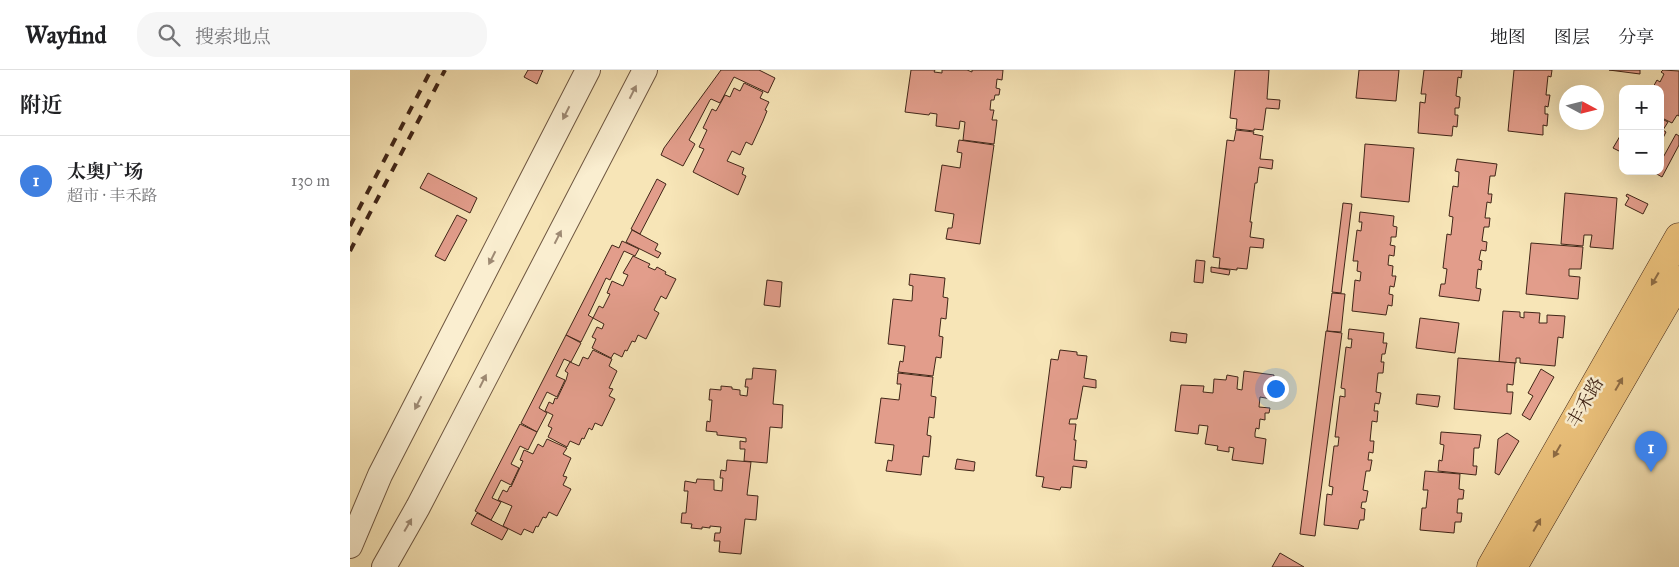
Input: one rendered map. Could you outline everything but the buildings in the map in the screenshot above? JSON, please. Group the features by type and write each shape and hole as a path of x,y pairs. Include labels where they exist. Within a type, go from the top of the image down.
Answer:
{"main road":[{"name":"丰禾路","path":"1490,567 1679,237"},
{"name":"丰禾路","path":"1513,567 1679,280"}],"street":[{"path":"350,546 380,475 588,70"},
{"path":"384,567 418,507 645,70"}],"railway":[{"path":"350,226 431,70"},
{"path":"350,251 445,70"}],"place":[{"name":"太奥广场","path":"1651,472"}]}
